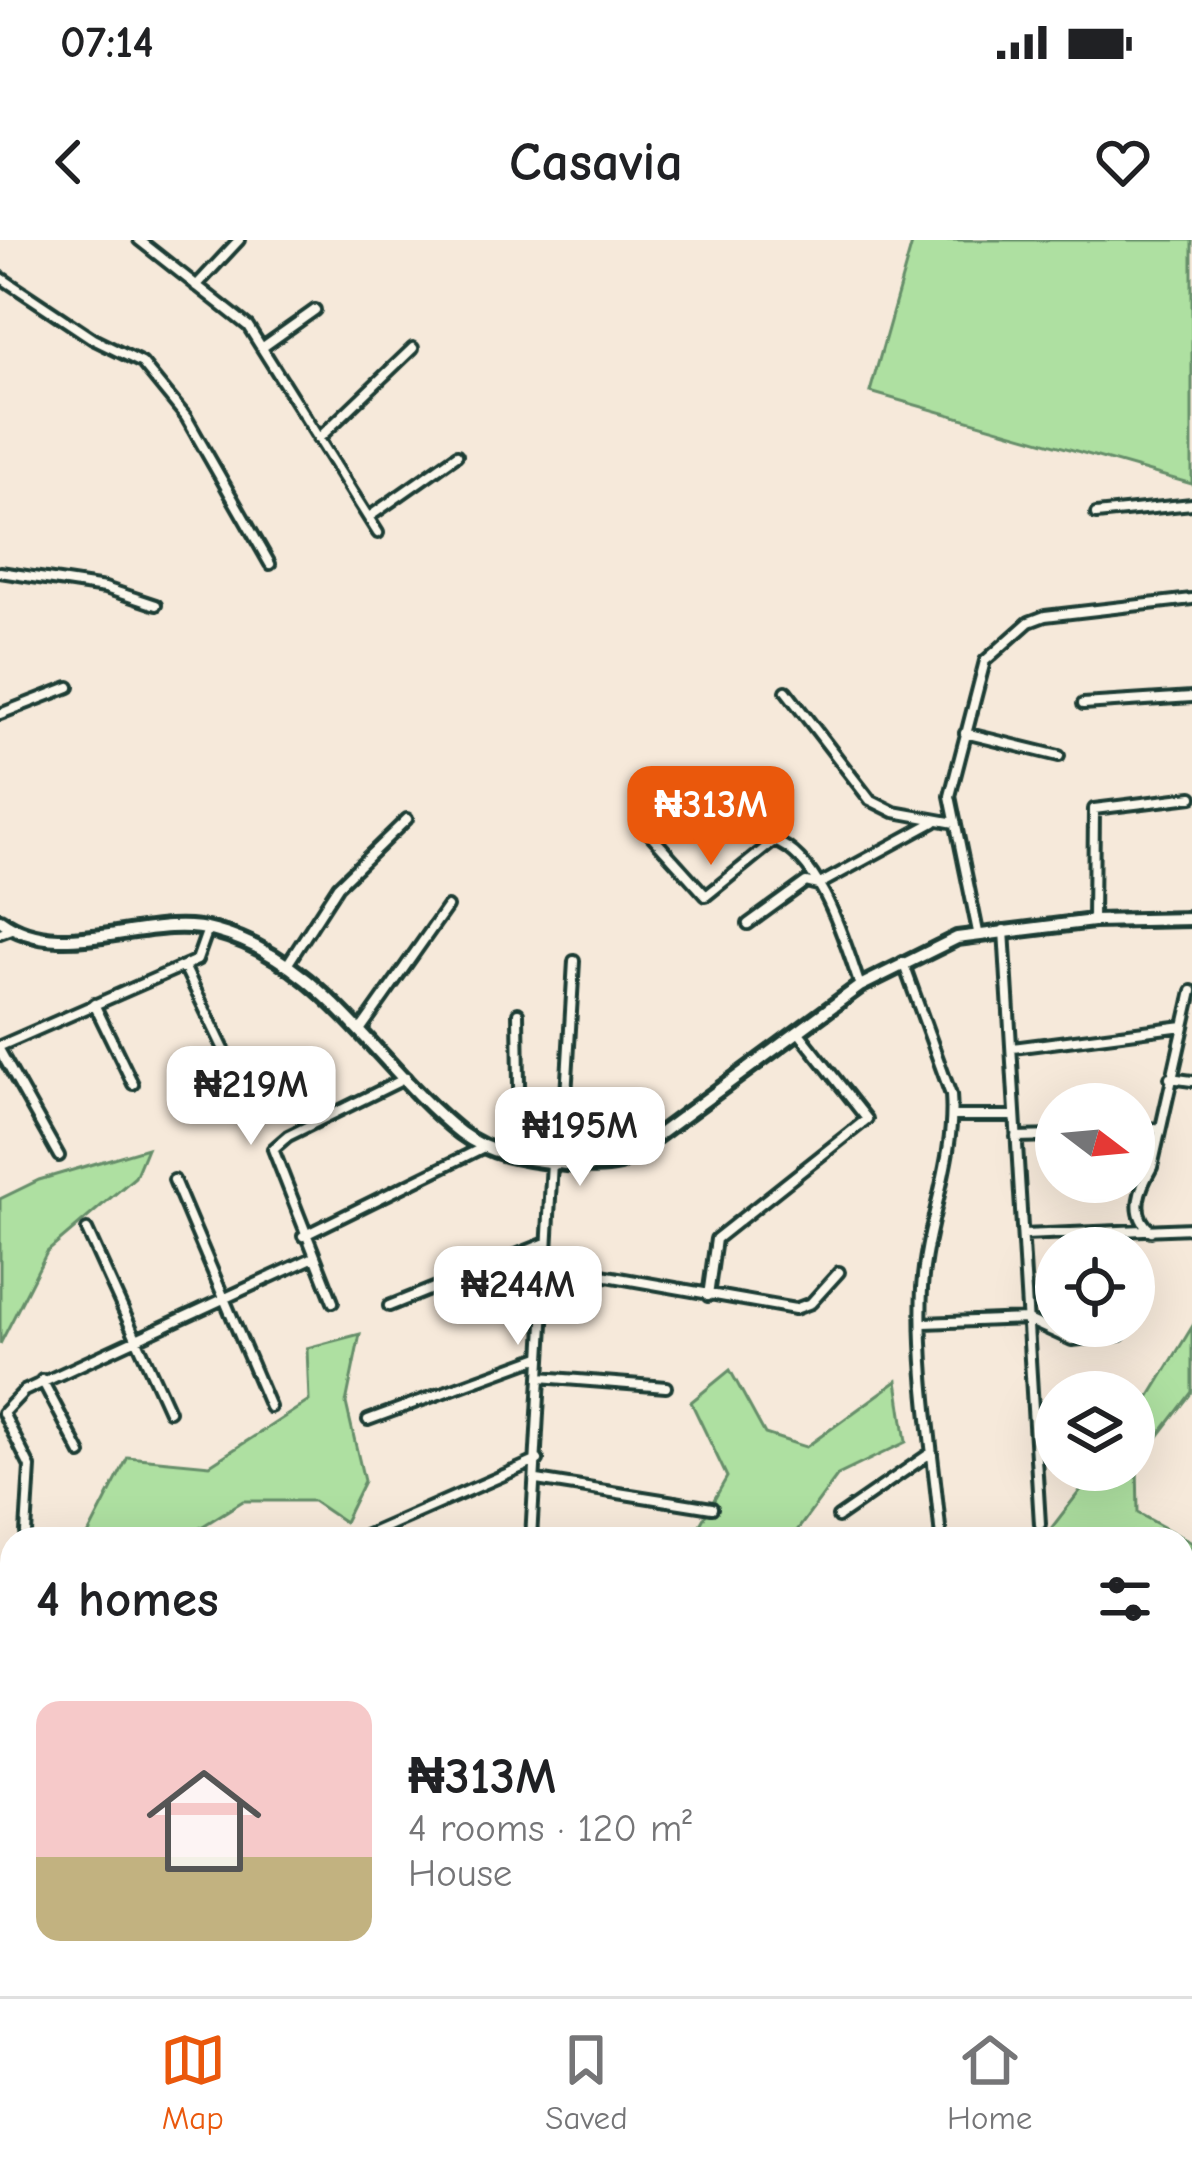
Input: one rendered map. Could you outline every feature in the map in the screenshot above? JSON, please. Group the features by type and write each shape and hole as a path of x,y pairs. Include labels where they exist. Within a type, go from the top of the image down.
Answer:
{"street":[{"path":"139,240 238,315 263,347 378,533"},
{"path":"196,286 239,240"},
{"path":"0,277 142,364 186,416 270,564"},
{"path":"263,347 315,310"},
{"path":"318,439 413,349"},
{"path":"369,518 457,455"},
{"path":"1096,514 1192,504"},
{"path":"0,572 86,584 156,605"},
{"path":"978,932 950,796 985,661 1029,622 1192,599"},
{"path":"0,714 69,687"},
{"path":"786,691 870,800 955,824"},
{"path":"1084,704 1192,698"},
{"path":"965,733 1059,756"},
{"path":"734,790 802,861 818,885 834,912 860,986"},
{"path":"1093,921 1094,809 1192,797"},
{"path":"287,965 338,886 407,819"},
{"path":"748,924 806,882 818,885 935,822"},
{"path":"650,834 706,896 778,841"},
{"path":"361,1029 447,908"},
{"path":"0,920 6,931 33,938 208,929 287,965 361,1029 462,1133 520,1159 620,1163 860,986 903,961 978,932 1004,928 1192,920"},
{"path":"1004,928 1040,1524"},
{"path":"59,1156 0,1048 197,960 208,929"},
{"path":"532,1527 546,1243 574,961"},
{"path":"903,961 951,1096 953,1116 929,1223 924,1323 940,1527"},
{"path":"184,966 230,1062"},
{"path":"1148,1227 1140,1216 1140,1188 1152,1167 1192,991"},
{"path":"94,1004 133,1084"},
{"path":"518,1013 520,1159"},
{"path":"1013,1048 1183,1026"},
{"path":"708,1296 716,1239 867,1119 800,1034"},
{"path":"333,1302 272,1156 276,1142 407,1078"},
{"path":"1170,1078 1192,1082"},
{"path":"953,1116 1015,1116"},
{"path":"1155,1128 1159,1128"},
{"path":"1016,1137 1035,1137"},
{"path":"303,1236 485,1146"},
{"path":"174,1180 270,1407"},
{"path":"1155,1232 1192,1228"},
{"path":"87,1230 169,1411"},
{"path":"1023,1235 1035,1235"},
{"path":"389,1306 546,1243"},
{"path":"26,1527 30,1467 3,1413 42,1380 312,1258"},
{"path":"545,1265 796,1309 811,1303 839,1272"},
{"path":"924,1323 1026,1319 1035,1323"},
{"path":"368,1420 540,1357"},
{"path":"540,1377 666,1387"},
{"path":"42,1380 81,1454"},
{"path":"838,1517 934,1451"},
{"path":"385,1527 538,1460"},
{"path":"537,1480 712,1508"}],"green space":[{"path":"913,240 1192,240 1192,484 870,392"},
{"path":"147,1148 135,1177 47,1252 0,1344 0,1199 39,1180"},
{"path":"1192,1327 1192,1392 1155,1440 1155,1388"},
{"path":"360,1334 346,1403 364,1481 344,1522 313,1501 243,1501 201,1527 92,1527 128,1457 210,1465 309,1401 307,1348"},
{"path":"730,1370 765,1434 806,1447 897,1381 906,1442 838,1475 800,1527 699,1527 727,1477 691,1402"},
{"path":"1080,1491 1138,1491 1138,1513 1163,1527 1052,1527"}]}
